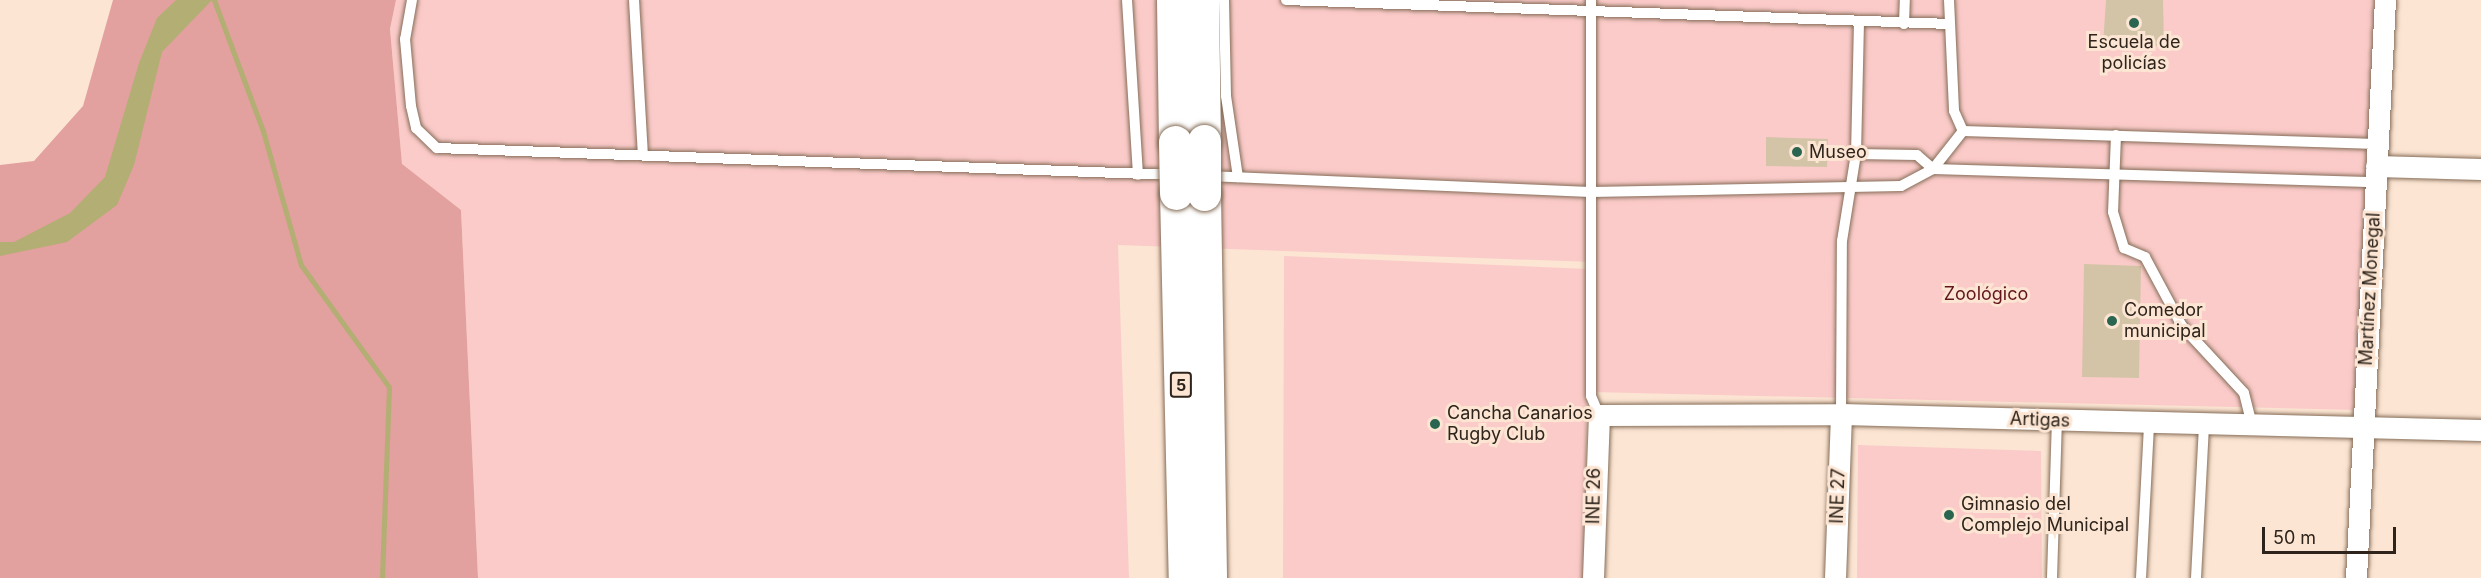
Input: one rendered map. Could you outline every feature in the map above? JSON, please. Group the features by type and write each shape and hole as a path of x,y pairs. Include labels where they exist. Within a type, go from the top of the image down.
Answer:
{"highway":[{"name":"5","path":"1173,0 1190,142"},
{"name":"5","path":"1185,578 1190,142 1202,0"},
{"name":"5","path":"1190,194 1210,578"}],"street":[{"name":"Martínez Monegal","path":"2356,578 2385,0"},
{"path":"2376,174 2481,169"},
{"name":"Artigas","path":"1599,415 1841,414 2481,430"},
{"name":"INE 27","path":"1835,578 1841,414"},
{"name":"INE 26","path":"1593,578 1599,415"}],"lane":[{"path":"412,0 405,39 411,106 426,142 454,151 643,155 1591,192 1902,186 1933,169 1963,131"},
{"path":"634,0 643,155"},
{"path":"1127,0 1138,175"},
{"path":"1224,0 1227,96 1238,177"},
{"path":"1286,0 1859,24 1950,24"},
{"path":"1591,0 1591,396 1599,415"},
{"path":"1904,24 1905,0"},
{"path":"1949,0 1954,111 1963,131"},
{"path":"1841,414 1842,241 1856,154 1859,24"},
{"path":"1963,131 2377,144"},
{"path":"2116,135 2113,212 2124,248 2145,256 2182,326 2244,393 2252,425"},
{"path":"1856,154 1917,155 1933,169 2376,174"},
{"path":"2052,578 2057,421"},
{"path":"2141,578 2149,423"},
{"path":"2196,578 2204,424"}],"green space":[{"name":"Zoológico","path":"396,0 2375,0 2358,410 1592,392 1592,262 1118,245 1129,578 478,578 461,210 402,165 390,29"},
{"name":"Cancha Canarios Rugby Club","path":"1284,256 1588,269 1585,578 1283,578"},
{"name":"Gimnasio del Complejo Municipal","path":"1858,445 2041,451 2042,578 1857,578"}],"shaded area":[{"path":"113,0 396,0 390,29 402,164 461,210 478,578 0,578 0,165 34,161 83,106"},
{"path":"176,0 212,0 162,52 134,165 117,205 67,242 0,256 0,242 14,242 70,213 105,177 139,63 157,18"}],"building":[{"name":"Escuela de policías","path":"2106,0 2163,0 2164,46 2103,45"},
{"name":"Museo","path":"1766,137 1828,139 1827,167 1766,166"},
{"name":"Comedor municipal","path":"2084,264 2141,266 2139,378 2082,377"}],"waterway":[{"path":"214,0 263,131 301,265 389,387 382,578"}],"place":[{"name":"Escuela de policías","path":"2134,23"},
{"name":"Museo","path":"1797,152"},
{"name":"Comedor municipal","path":"2112,321"},
{"name":"Cancha Canarios Rugby Club","path":"1435,424"},
{"name":"Gimnasio del Complejo Municipal","path":"1949,515"}]}
